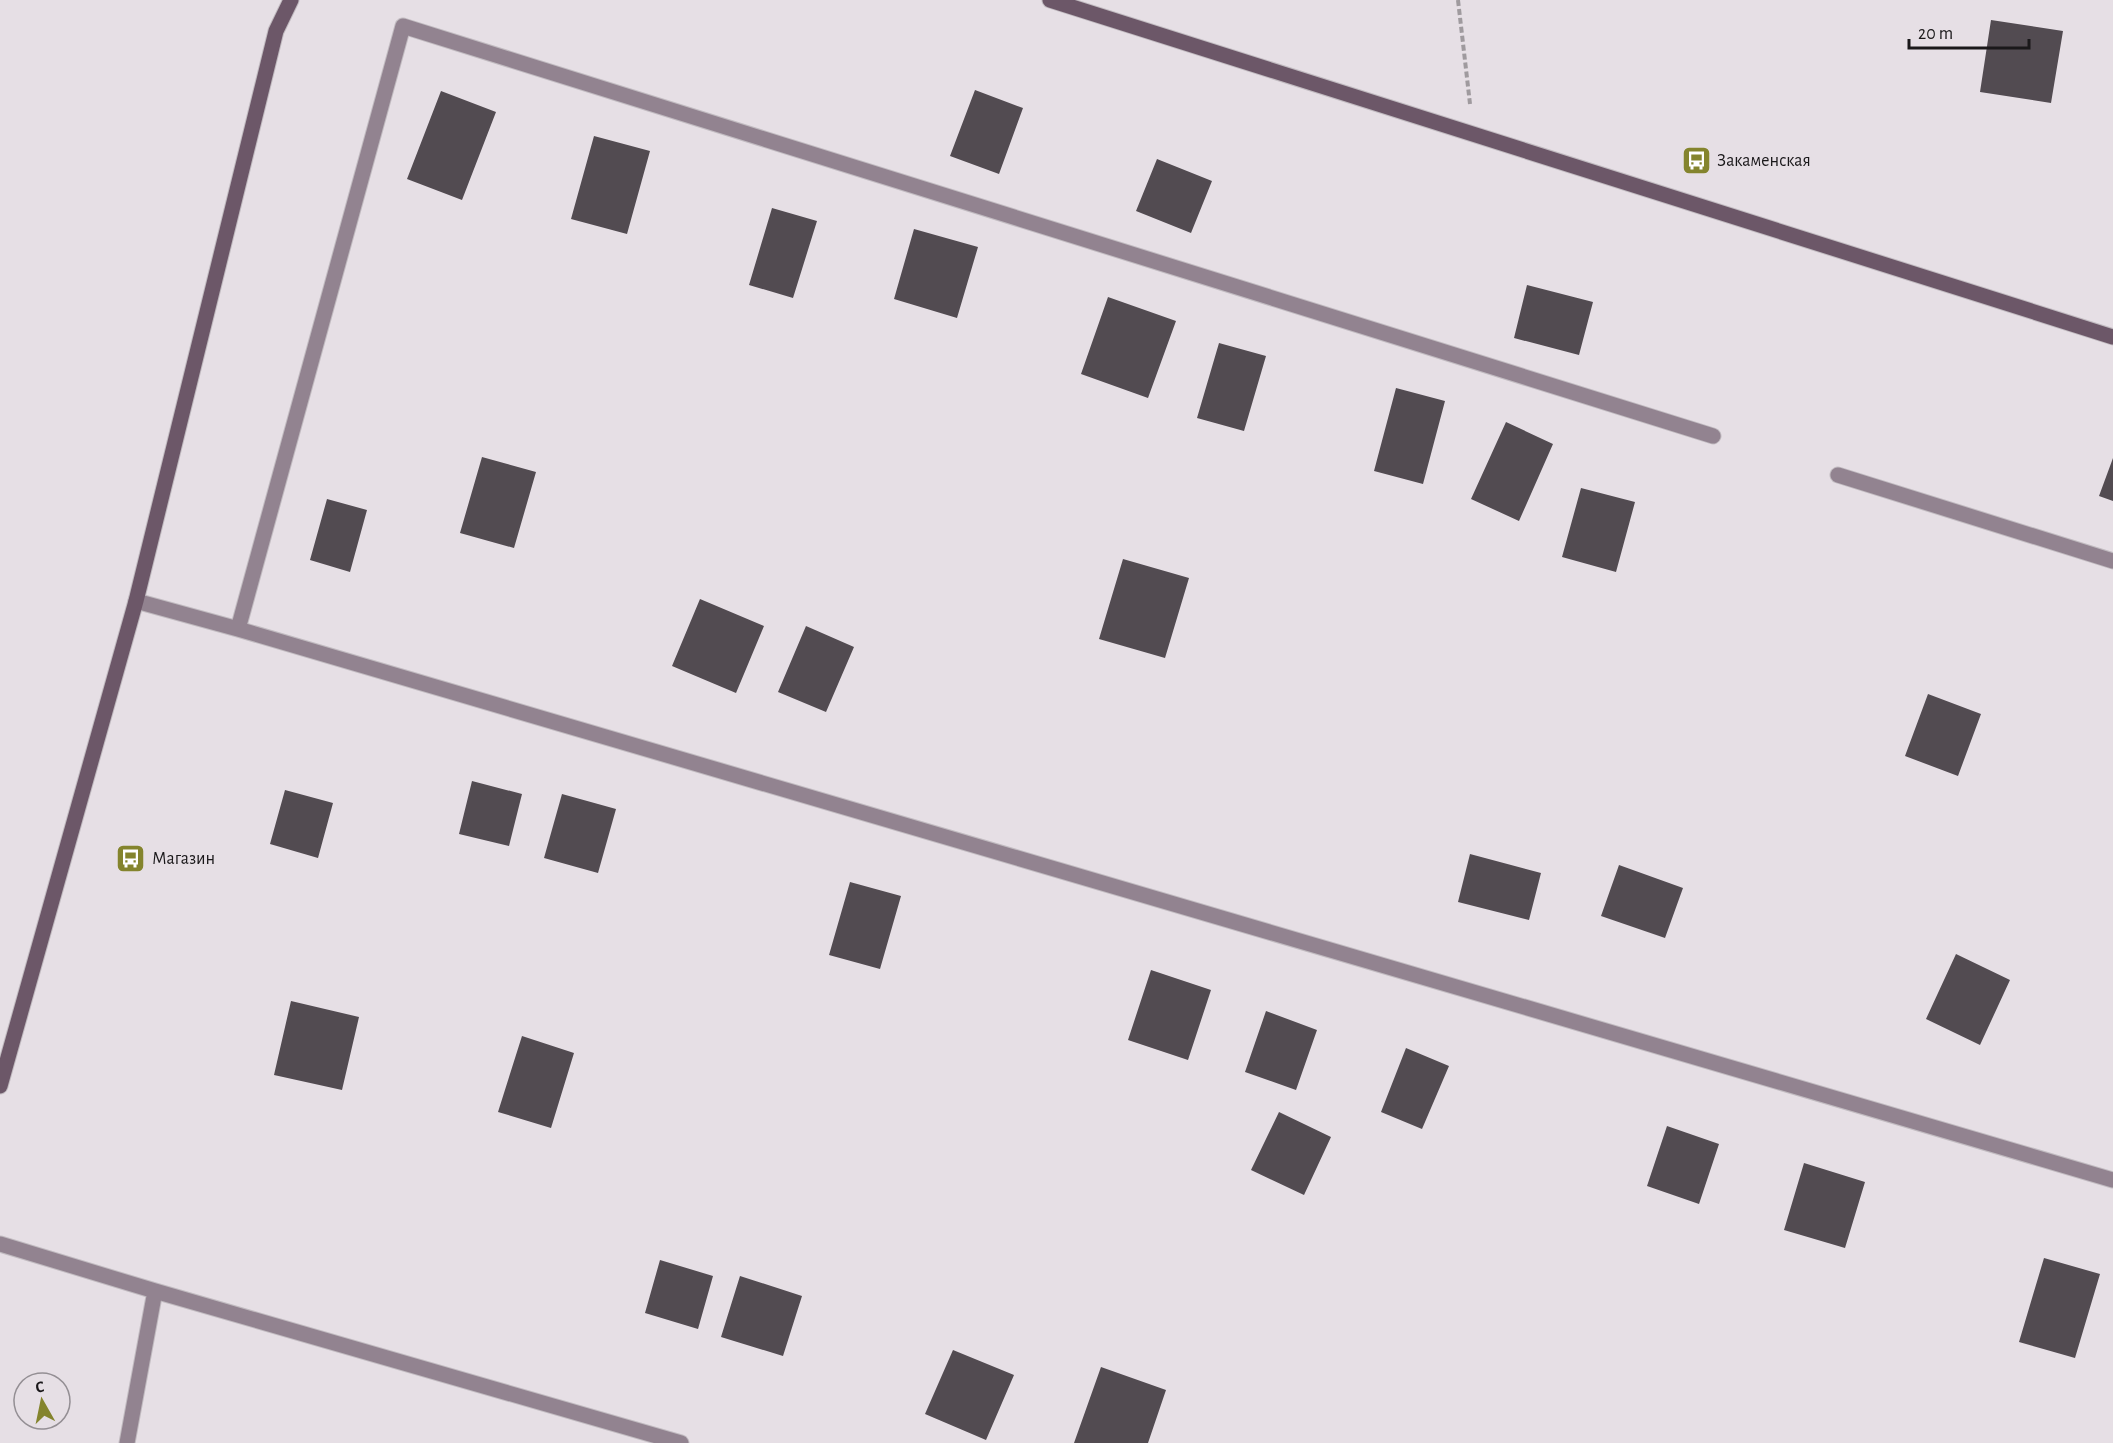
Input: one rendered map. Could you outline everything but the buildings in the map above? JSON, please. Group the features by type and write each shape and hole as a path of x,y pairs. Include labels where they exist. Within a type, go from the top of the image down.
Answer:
{"main road":[{"path":"0,1086 136,601 276,31 291,0"},
{"path":"1050,0 2113,337"}],"lane":[{"path":"238,629 403,26 1713,436"},
{"path":"1838,475 2113,561"},
{"path":"136,601 2113,1180"},
{"path":"0,1244 681,1443"},
{"path":"127,1443 155,1291"}],"path":[{"path":"1458,0 1473,135"}],"place":[{"name":"Закаменская","path":"1696,160"},
{"name":"Магазин","path":"131,858"}]}
